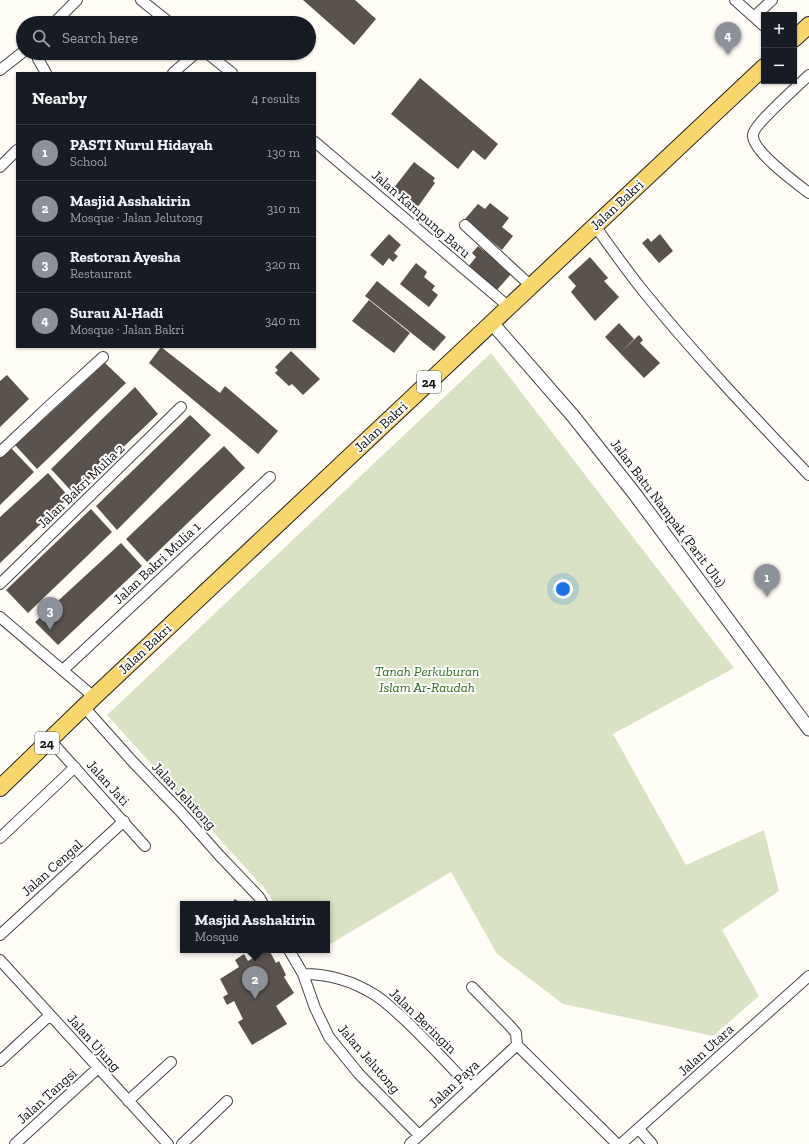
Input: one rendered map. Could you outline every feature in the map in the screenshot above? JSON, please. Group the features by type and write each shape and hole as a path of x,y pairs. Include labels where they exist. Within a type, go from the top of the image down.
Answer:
{"main road":[{"name":"Jalan Bakri","path":"0,788 89,702 761,70"}],"street":[{"path":"61,16 77,0"},
{"path":"141,0 161,16"},
{"path":"735,0 761,23"},
{"path":"754,17 772,0"},
{"path":"0,70 16,57"},
{"path":"39,60 45,72"},
{"path":"174,72 188,60"},
{"path":"216,60 231,72"},
{"path":"809,75 755,128 753,134 754,141 759,149 809,194"},
{"name":"Jalan Kampung Baru","path":"316,143 509,307"},
{"path":"0,166 16,151"},
{"path":"465,225 531,286"},
{"path":"595,226 634,280 672,325 733,394 809,475"},
{"name":"Jalan Batu Nampak (Parit Ulu)","path":"492,323 573,416 634,493 809,729"},
{"path":"0,452 54,401 103,358"},
{"name":"Jalan Bakri Mulia 2","path":"0,584 181,407"},
{"name":"Jalan Bakri Mulia 1","path":"64,670 270,476"},
{"name":"Jalan Jelutong","path":"0,617 64,670 133,762 180,811 261,901"},
{"name":"Jalan Jati","path":"50,740 145,846"},
{"path":"0,838 75,767"},
{"name":"Jalan Cengal","path":"0,935 124,822"},
{"name":"Jalan Jelutong","path":"291,953 303,974 315,1008 329,1037 359,1074 419,1135"},
{"name":"Jalan Ujung","path":"0,960 168,1144"},
{"name":"Jalan Beringin","path":"303,974 316,974 342,980 363,988 383,1000 416,1030 471,1088"},
{"name":"Jalan Utara","path":"621,1144 809,976"},
{"path":"472,987 516,1033 517,1045 617,1144"},
{"path":"0,1061 50,1015"},
{"name":"Jalan Paya","path":"410,1144 517,1045"},
{"path":"128,1101 171,1062"},
{"name":"Jalan Tangsi","path":"15,1144 98,1068"},
{"path":"182,1144 227,1101"},
{"path":"639,1129 652,1144"}],"green space":[{"name":"Tanah Perkuburan Islam Ar-Raudah","path":"491,353 734,668 613,734 686,865 764,830 779,891 722,930 759,996 713,1036 563,1004 497,954 451,872 330,944 330,901 273,901 264,888 107,715"}],"building":[{"path":"303,0 355,0 376,19 354,45"},
{"path":"420,78 498,144 485,160 473,150 458,169 391,114"},
{"path":"414,162 435,178 433,181 435,183 417,208 393,189"},
{"path":"490,203 509,218 502,227 513,236 502,250 465,219 478,204 485,209"},
{"path":"389,234 401,245 394,253 398,256 393,262 389,258 383,266 370,255"},
{"path":"660,234 673,251 659,263 642,243 648,238 651,242"},
{"path":"478,246 484,251 486,249 511,274 496,291 468,267 476,257 472,253"},
{"path":"590,257 608,278 604,281 619,297 595,321 571,292 576,286 568,277"},
{"path":"416,263 427,272 424,277 435,286 432,290 438,295 429,307 400,284"},
{"path":"377,281 446,337 434,351 365,296"},
{"path":"369,300 410,333 394,353 352,321"},
{"path":"619,323 634,339 620,353 605,337"},
{"path":"639,335 643,340 640,343 660,363 644,378 620,353"},
{"path":"160,348 162,348 220,393 225,386 278,431 258,454 149,363"},
{"path":"291,351 320,379 303,395 292,384 289,386 275,373 278,370 275,367"},
{"path":"105,363 126,383 37,469 15,445"},
{"path":"7,375 29,399 0,427 0,381"},
{"path":"135,387 158,414 74,494 51,469"},
{"path":"190,415 211,435 117,530 96,506"},
{"path":"224,446 245,468 147,562 126,539"},
{"path":"10,447 34,472 0,505 0,457"},
{"path":"48,473 69,497 0,563 0,517"},
{"path":"91,509 112,532 28,613 6,590"},
{"path":"121,543 142,566 58,645 35,622"},
{"path":"261,953 271,953 276,963 279,961 286,975 284,977 294,993 276,1006 287,1024 252,1045 238,1022 243,1019 234,1001 227,1005 223,997 228,994 220,979 239,967 235,960 244,954 248,961"}],"place":[{"name":"Surau Al-Hadi","path":"728,55"},
{"name":"PASTI Nurul Hidayah","path":"767,597"},
{"name":"Restoran Ayesha","path":"50,630"},
{"name":"Masjid Asshakirin","path":"255,999"}]}
